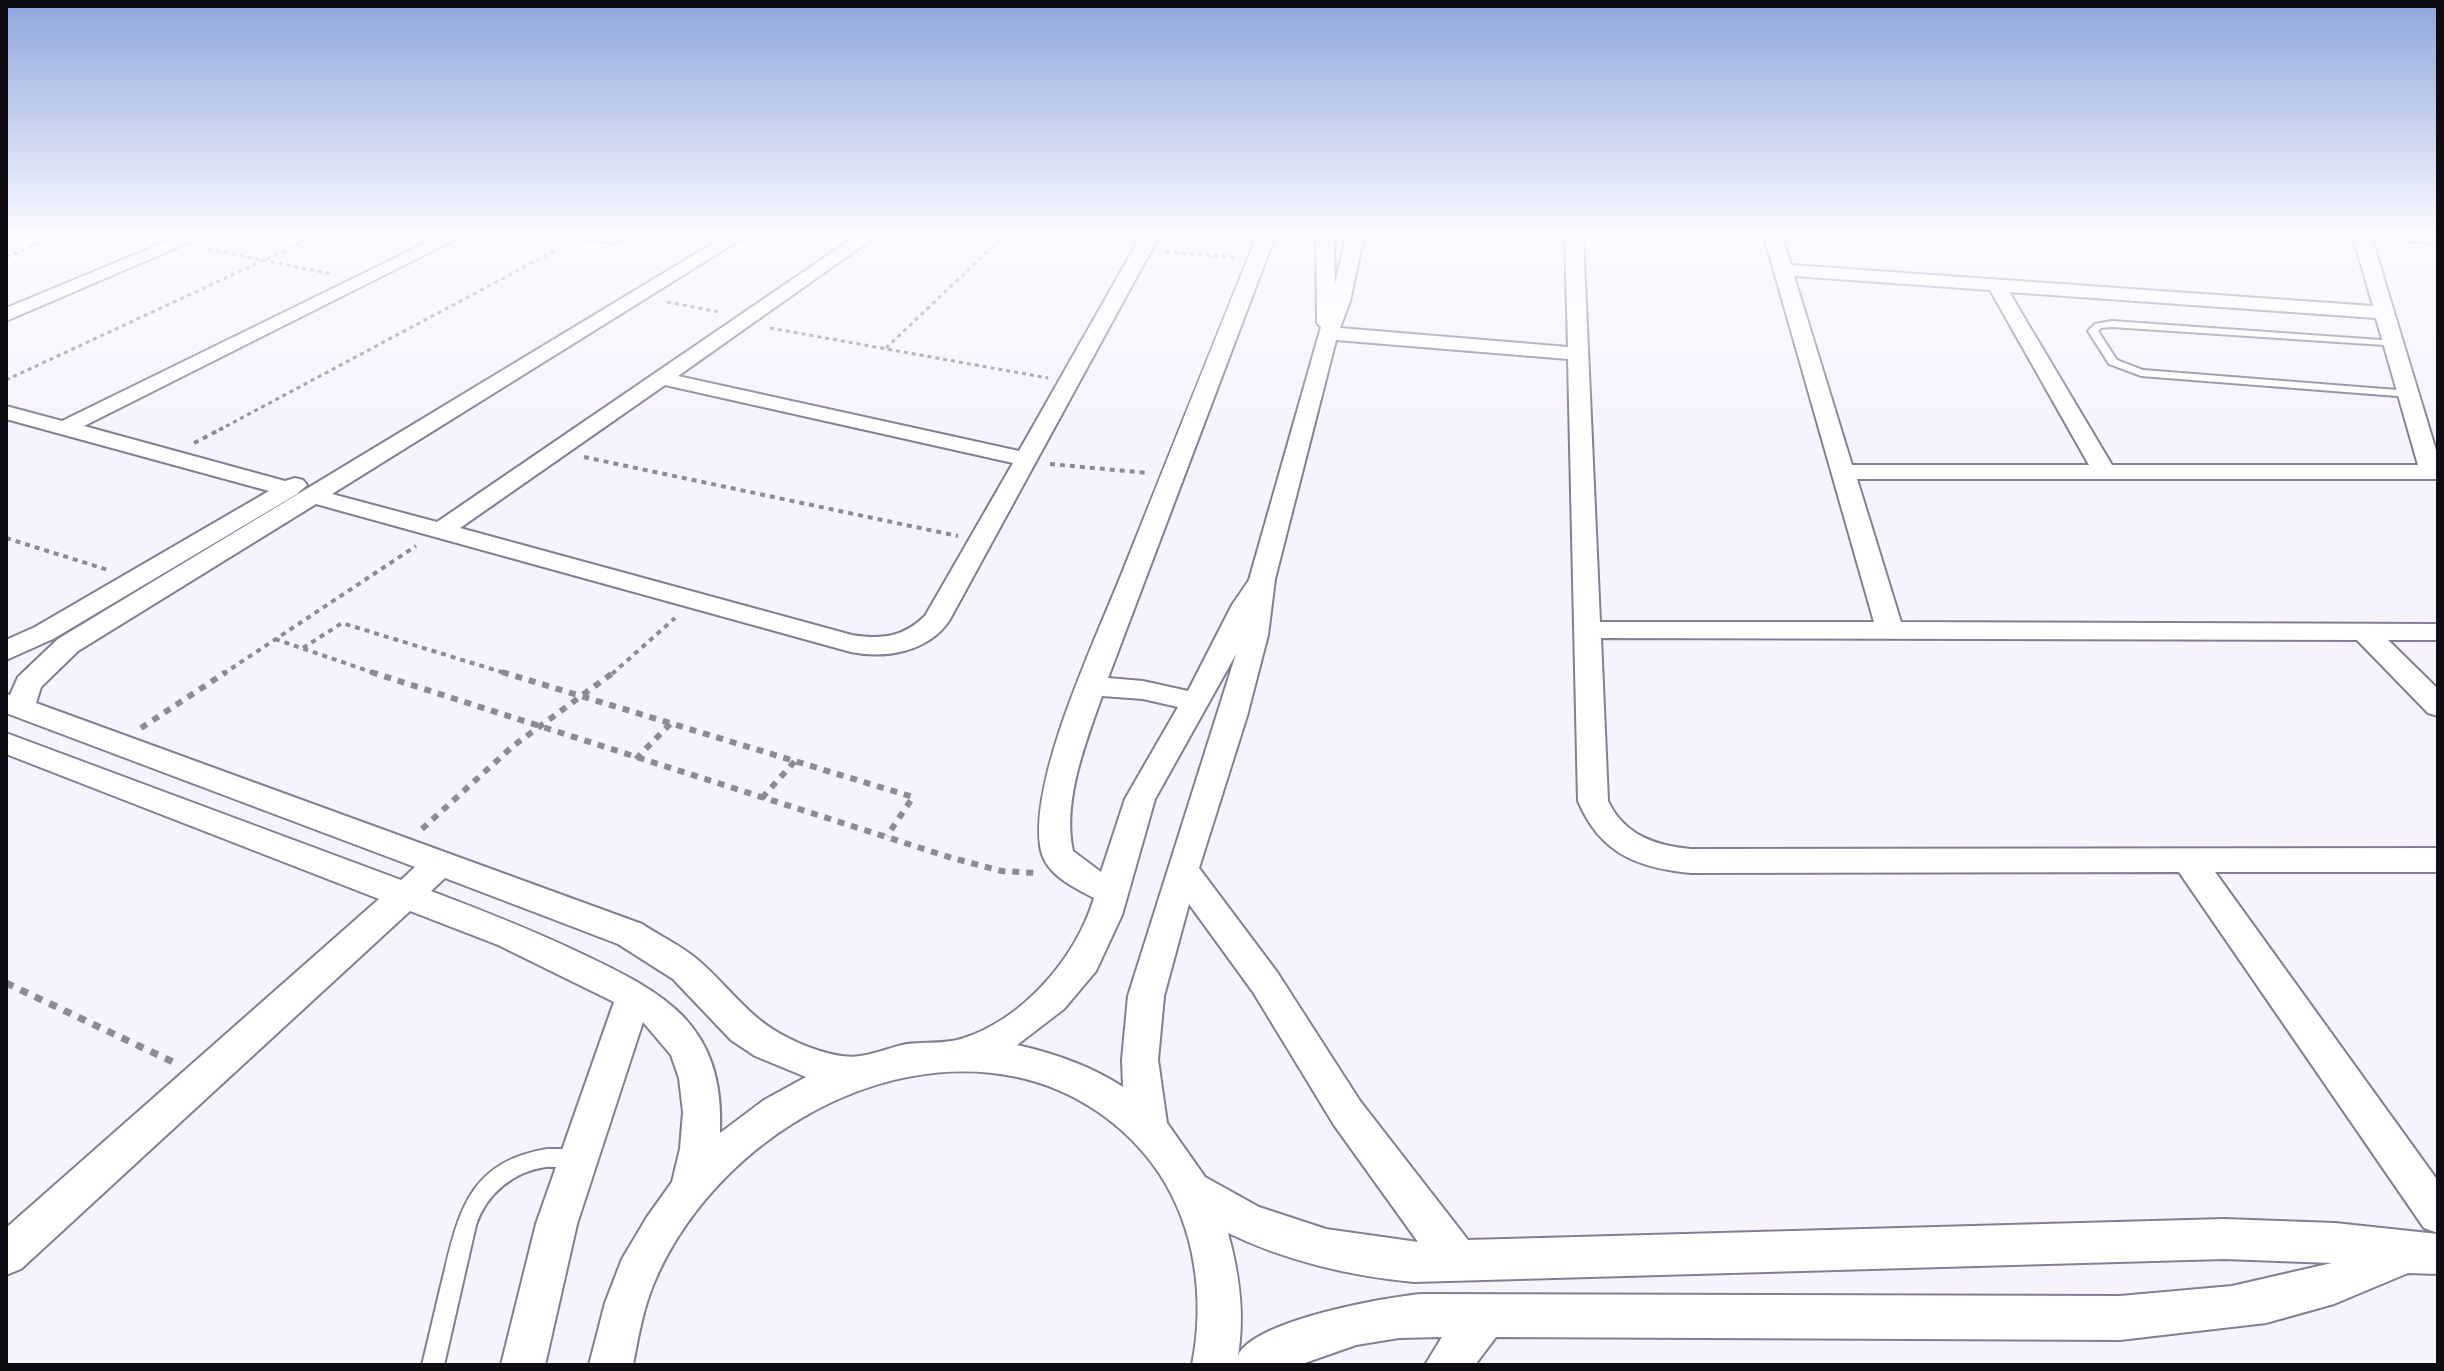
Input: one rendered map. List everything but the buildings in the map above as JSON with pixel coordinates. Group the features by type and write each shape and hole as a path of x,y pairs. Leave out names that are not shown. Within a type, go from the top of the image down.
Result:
{"street":[{"path":"6,315 42,300"},
{"path":"64,428 324,300"},
{"path":"604,300 137,579 75,628 38,670 13,705 630,934 685,969 744,1029 768,1045 825,1068 857,1073"},
{"path":"6,651 75,628 314,496 632,300"},
{"path":"441,530 774,300"},
{"path":"314,496 862,646 887,646 911,640 936,621 1113,300"},
{"path":"1111,892 1065,863 1055,845 1058,803 1072,743 1092,686 1241,300"},
{"path":"1327,300 1328,333"},
{"path":"1149,1129 1142,1095 1141,1027 1146,996 1182,870 1233,716 1255,635 1262,579 1328,333 1341,300"},
{"path":"1576,300 1593,801 1597,813 1614,834 1657,857 1691,861 2438,860"},
{"path":"1792,300 1890,630"},
{"path":"2005,300 2105,473"},
{"path":"2204,300 2385,313"},
{"path":"1843,472 2435,472 2381,300"},
{"path":"1328,333 1577,354"},
{"path":"661,378 1025,460"},
{"path":"6,412 289,489"},
{"path":"964,1054 1000,1038 1032,1017 1059,993 1080,967 1095,940 1144,791 1218,664 1243,608 1262,579"},
{"path":"1586,630 2438,632"},
{"path":"2364,632 2438,706"},
{"path":"1092,686 1143,690 1196,702"},
{"path":"6,743 510,935 634,996 670,1025 687,1048 698,1078 702,1112 700,1149 691,1188"},
{"path":"2188,860 2438,1214"},
{"path":"6,1255 440,864"},
{"path":"1182,870 1265,982 1347,1113 1457,1260"},
{"path":"523,1365 548,1251 634,996"},
{"path":"611,1365 620,1315 650,1248 691,1188 741,1139 797,1100 857,1073 929,1056 964,1054 1016,1059 1065,1073 1110,1096 1149,1129 1173,1157 1193,1191 1211,1239 1219,1293 1214,1365"},
{"path":"1193,1191 1223,1211 1258,1228 1334,1252 1414,1262 2193,1239 2323,1242 2422,1254"},
{"path":"1256,1365 1282,1348 1327,1330 1374,1318 1486,1315 2120,1318 2251,1307 2308,1294 2422,1254"},
{"path":"1447,1365 1486,1315"}],"lane":[{"path":"2395,344 2112,324 2098,326 2093,331 2113,362 2141,373 2410,394"},
{"path":"433,1365 464,1232 475,1203 486,1188 513,1167 547,1157 577,1160"}],"path":[{"path":"6,380 177,300"},
{"path":"169,456 462,300"},
{"path":"656,300 886,349 1068,381"},
{"path":"886,349 937,300"},
{"path":"556,451 980,541"},
{"path":"1025,460 1172,475"},
{"path":"92,735 112,721 136,731 441,530"},
{"path":"6,538 137,579"},
{"path":"400,849 513,746 584,697 679,615 646,605 662,592"},
{"path":"302,649 342,623 913,797 887,836"},
{"path":"275,639 636,759 1014,875 1032,874 1065,863"},
{"path":"636,759 671,723"},
{"path":"762,798 795,761"},
{"path":"6,983 203,1077"}]}
